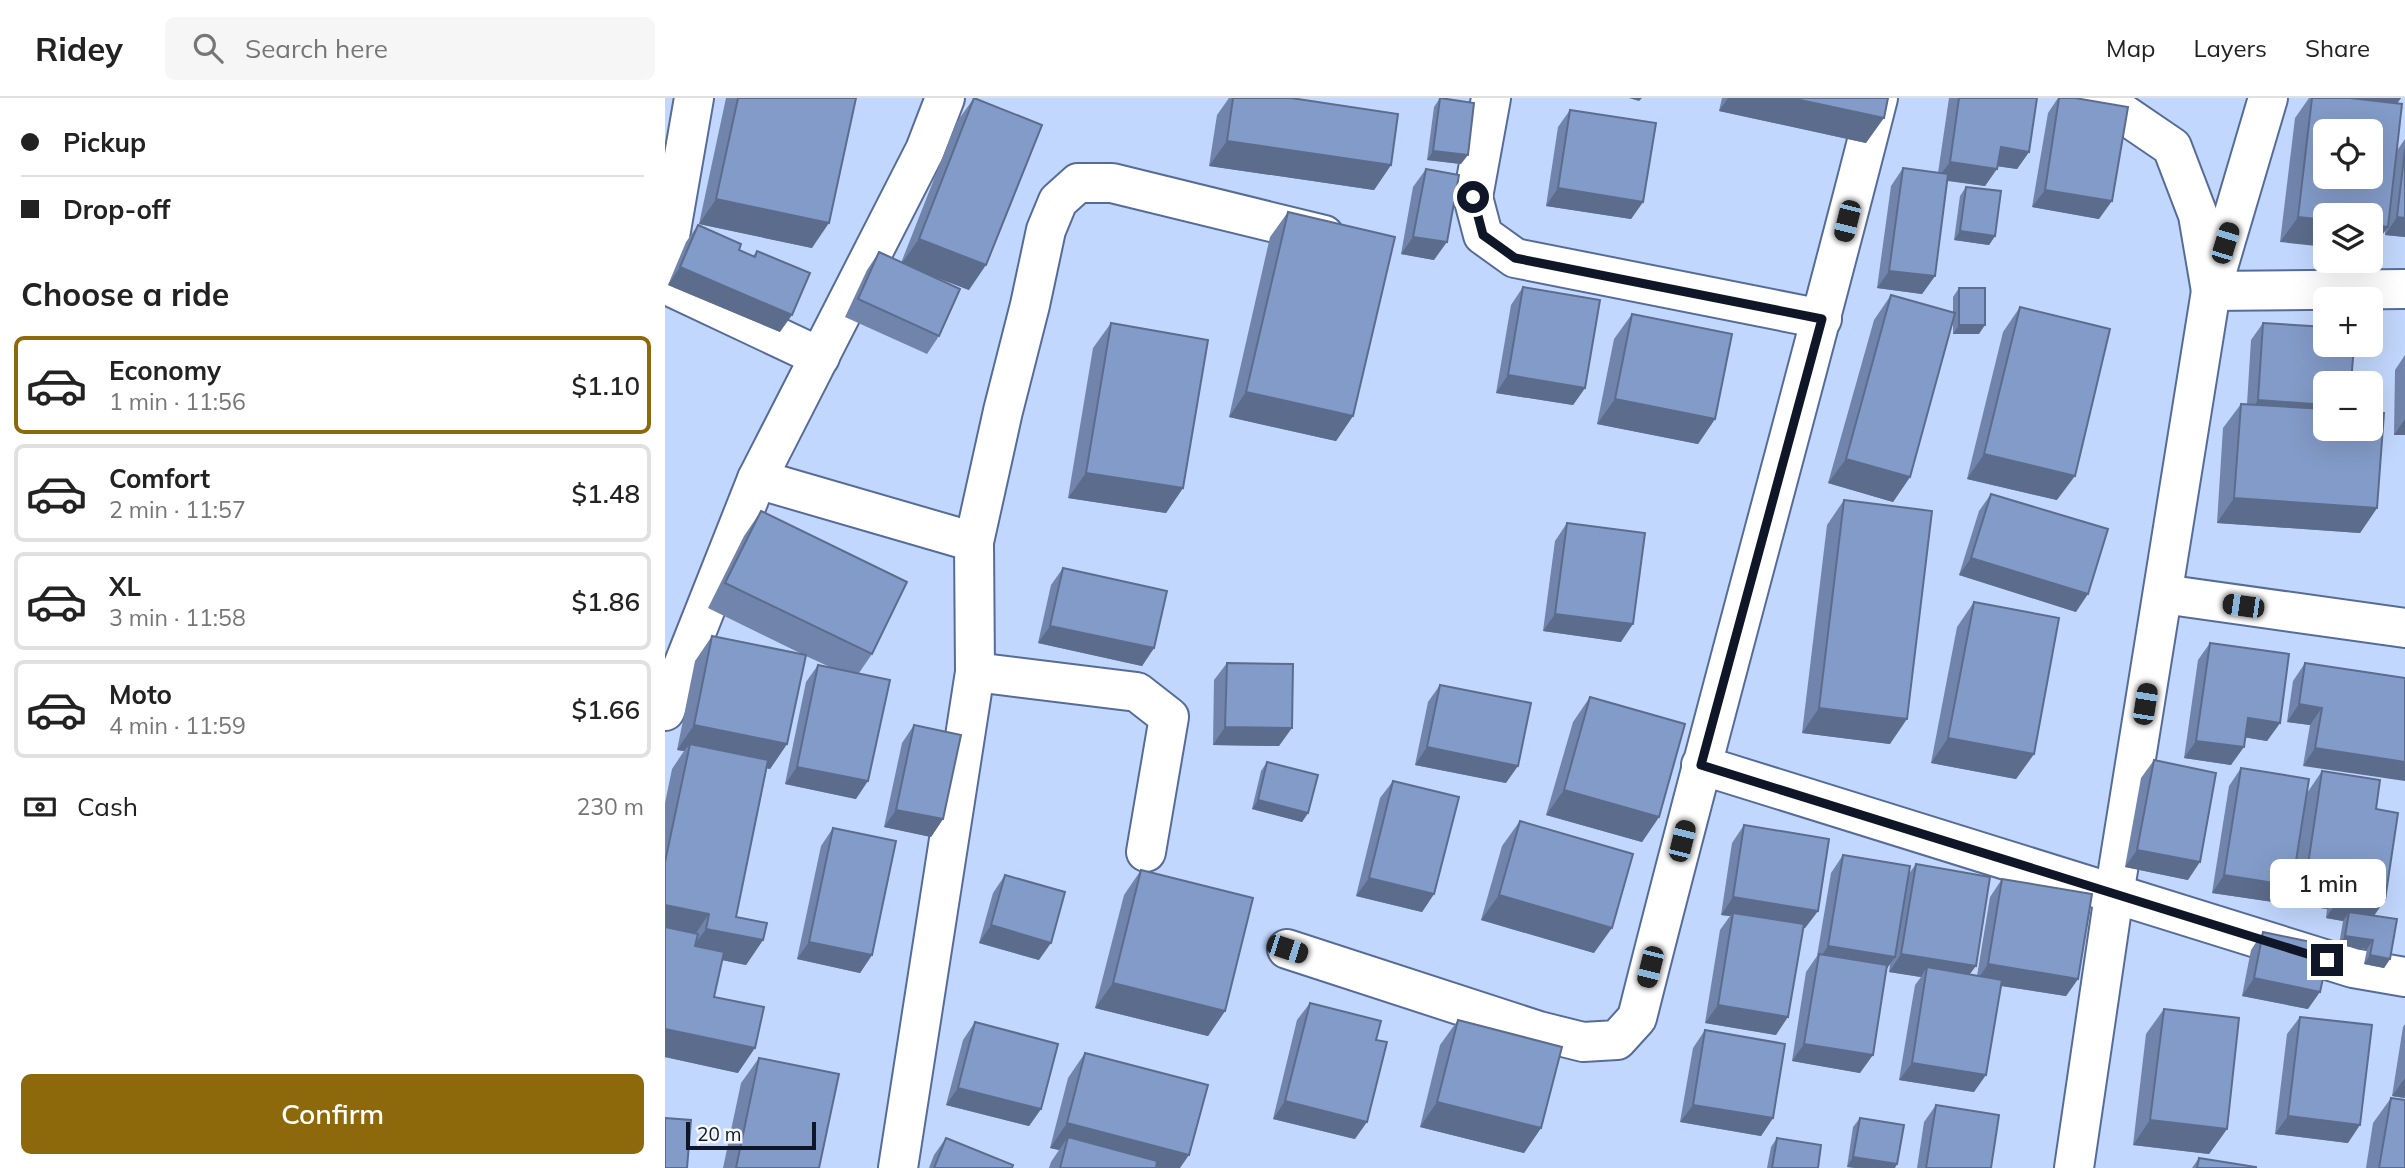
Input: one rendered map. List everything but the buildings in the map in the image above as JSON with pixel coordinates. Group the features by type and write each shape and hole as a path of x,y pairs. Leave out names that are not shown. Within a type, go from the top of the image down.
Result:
{"street":[{"path":"665,265 694,98"},
{"path":"665,711 757,480 925,150 945,98"},
{"path":"1491,98 1473,197 1483,235 1515,258 1822,319"},
{"path":"1287,949 1539,1031 1583,1042 1617,1040 1637,1018 1701,765 1822,319 1878,98"},
{"path":"2100,98 2172,147 2199,215 2211,291"},
{"path":"2074,1168 2114,895 2211,291 2268,98"},
{"path":"898,1168 975,672 974,542 1046,230 1058,201 1078,183 1111,183 1324,235"},
{"path":"665,284 820,357"},
{"path":"2211,291 2405,289"},
{"path":"757,480 974,542"},
{"path":"2162,594 2405,628"},
{"path":"975,672 1137,692 1170,717 1146,852"},
{"path":"1701,765 2353,968 2405,977"}],"route":[{"path":"1473,197 1483,235 1515,258 1822,319 1701,765 2327,960"}]}
